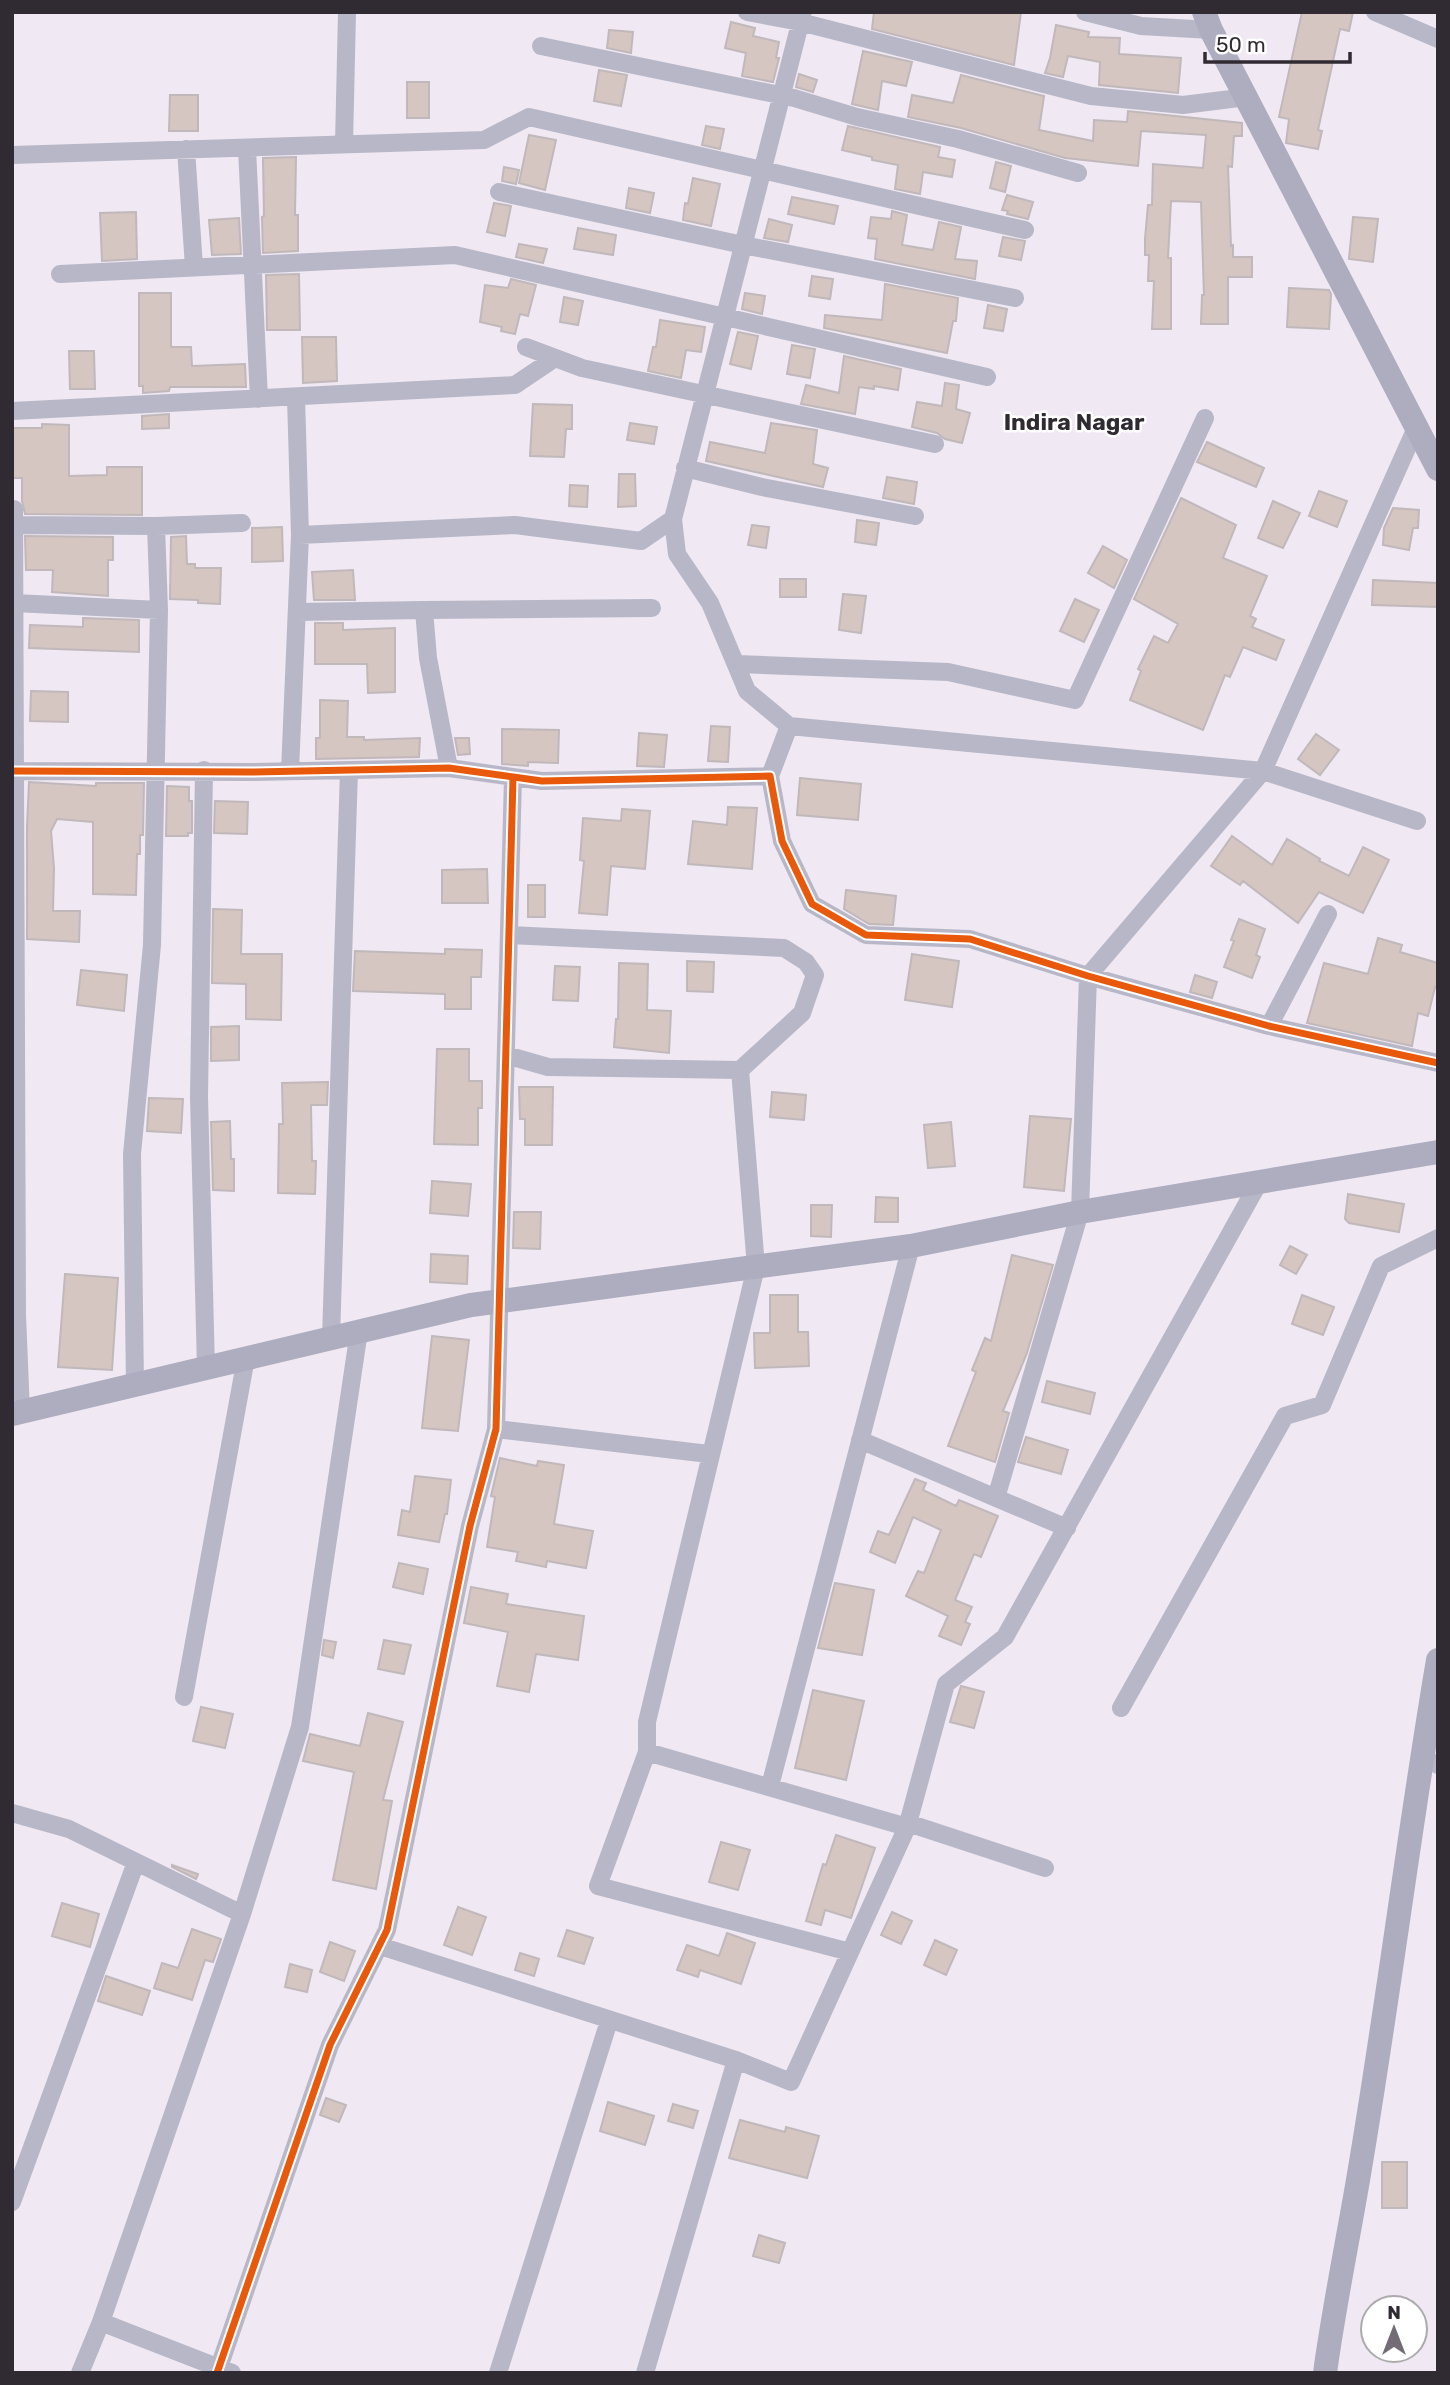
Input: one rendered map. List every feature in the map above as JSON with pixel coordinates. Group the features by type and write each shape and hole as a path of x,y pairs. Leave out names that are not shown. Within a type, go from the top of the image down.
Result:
{"street":[{"path":"344,144 347,12"},
{"path":"747,12 802,17 1091,96 1183,105 1247,97"},
{"path":"1085,12 1141,26 1208,21 1438,469"},
{"path":"1376,12 1438,39"},
{"path":"802,17 673,519 677,554 710,603 747,691 789,726 1263,771 1417,821"},
{"path":"541,46 781,96 857,117 958,139 1078,173"},
{"path":"12,155 484,140 529,117 1025,230"},
{"path":"247,148 259,398"},
{"path":"187,149 194,267"},
{"path":"499,192 743,245 1015,298"},
{"path":"60,274 455,255 987,377"},
{"path":"526,347 582,368 935,444"},
{"path":"12,411 515,385 555,358"},
{"path":"290,771 300,535 296,397"},
{"path":"737,664 948,671 1075,699 1205,418"},
{"path":"996,1498 1080,1212 1088,976 1263,771 1416,428"},
{"path":"685,468 762,487 915,516"},
{"path":"242,523 156,526 14,517 17,1413 471,1305 911,1246 1080,1212 1438,1152"},
{"path":"300,535 515,525 641,541 673,519"},
{"path":"135,1385 132,1154 152,945 159,610 156,526"},
{"path":"14,603 159,610"},
{"path":"297,612 652,608"},
{"path":"424,610 428,658 449,768"},
{"path":"789,726 770,776 782,841 813,904 866,935 970,939 1088,976 1269,1026 1438,1063"},
{"path":"13,771 449,768 542,781 770,776"},
{"path":"204,770 199,1097 206,1368"},
{"path":"331,1338 349,770"},
{"path":"101,2322 222,2371 330,2045 387,1930 470,1526 496,1429 513,776"},
{"path":"1269,1026 1328,914"},
{"path":"506,1055 548,1067 740,1070 802,1013 815,975 806,962 784,948 509,935"},
{"path":"740,1070 756,1267 709,1454 647,1722 647,1752 598,1886 850,1952"},
{"path":"380,1946 736,2060 791,2082 907,1825 946,1684 1005,1637 1258,1184"},
{"path":"1121,1708 1285,1416 1322,1405 1381,1266 1438,1238"},
{"path":"770,1786 911,1246"},
{"path":"80,2373 101,2322 242,1914 300,1727 359,1332"},
{"path":"184,1697 246,1358"},
{"path":"496,1429 709,1454"},
{"path":"860,1440 1067,1528"},
{"path":"1325,2373 1335,2301 1429,1762 1438,1660"},
{"path":"647,1752 907,1825 1045,1868"},
{"path":"12,1813 69,1829 242,1914"},
{"path":"12,2202 136,1862"},
{"path":"498,2373 609,2021"},
{"path":"645,2373 736,2060"}],"building":[{"path":"874,12 1021,12 1014,65 872,29"},
{"path":"1302,12 1353,12 1349,31 1340,29 1318,130 1322,131 1318,149 1286,143 1289,119 1279,117"},
{"path":"731,22 755,28 753,36 779,42 776,58 779,58 773,82 742,76 746,53 725,48"},
{"path":"1056,25 1089,32 1088,37 1120,38 1119,54 1181,58 1178,93 1099,85 1100,62 1068,56 1063,77 1045,73"},
{"path":"609,30 633,32 631,53 607,48"},
{"path":"863,51 912,62 906,86 882,81 878,110 852,104"},
{"path":"599,70 627,75 621,106 594,101"},
{"path":"799,74 817,80 813,92 796,87"},
{"path":"961,75 1044,96 1039,130 1093,141 1094,120 1127,122 1128,111 1242,123 1242,136 1234,136 1232,167 1228,166 1231,246 1233,245 1233,257 1252,257 1252,277 1228,277 1228,324 1201,324 1204,295 1201,202 1171,201 1168,258 1171,258 1171,329 1152,329 1154,281 1148,281 1149,255 1145,255 1145,239 1148,205 1152,205 1153,164 1203,168 1206,135 1141,131 1138,166 1065,158 961,128 908,117 912,95 953,103"},
{"path":"407,82 429,82 429,118 407,118"},
{"path":"170,95 198,95 198,131 169,131"},
{"path":"706,126 724,129 720,149 702,145"},
{"path":"848,126 940,147 938,157 955,160 952,177 923,172 920,194 895,189 898,165 842,150"},
{"path":"529,135 556,140 545,190 519,183"},
{"path":"296,157 295,215 298,215 298,251 263,253 263,158"},
{"path":"996,162 1011,166 1005,192 990,188"},
{"path":"504,167 519,170 516,184 502,181"},
{"path":"693,178 720,184 711,226 683,220"},
{"path":"629,188 654,193 650,213 626,208"},
{"path":"1007,195 1033,202 1028,219 1007,214 1008,211 1002,210"},
{"path":"792,197 838,206 834,224 788,214"},
{"path":"494,203 511,206 505,236 487,232"},
{"path":"892,211 907,215 902,245 933,250 939,222 961,227 955,259 977,261 975,279 875,259 877,239 868,238 871,217 891,219"},
{"path":"136,212 137,259 102,261 100,213"},
{"path":"1353,217 1378,219 1373,262 1349,259"},
{"path":"239,218 241,254 212,255 209,220"},
{"path":"769,219 792,225 788,242 764,238"},
{"path":"578,228 616,235 613,255 574,249"},
{"path":"1003,237 1025,241 1021,260 999,256"},
{"path":"519,244 547,249 543,263 516,257"},
{"path":"299,274 300,330 267,330 266,275"},
{"path":"812,276 833,279 830,299 809,296"},
{"path":"511,279 536,285 528,316 520,314 515,334 501,331 502,327 480,322 485,285 508,288"},
{"path":"885,284 958,298 956,321 953,321 947,353 824,328 825,315 882,320"},
{"path":"1289,288 1329,290 1329,329 1287,327"},
{"path":"139,293 171,293 171,347 191,347 192,366 245,364 246,387 170,387 169,391 143,393 143,386 139,386"},
{"path":"745,293 765,296 762,314 742,309"},
{"path":"564,297 583,301 578,325 560,322"},
{"path":"988,305 1007,309 1003,331 984,328"},
{"path":"660,320 705,327 701,352 686,350 681,378 648,371 653,347 656,347"},
{"path":"738,332 758,336 751,369 730,364"},
{"path":"302,337 336,337 337,381 303,383"},
{"path":"792,345 815,349 810,378 787,374"},
{"path":"69,351 94,351 95,389 70,389"},
{"path":"844,356 901,369 898,390 874,386 874,389 859,387 855,414 801,404 806,385 839,393"},
{"path":"945,383 959,385 956,409 970,413 962,443 912,427 917,402 942,406"},
{"path":"533,404 572,405 572,429 566,429 564,457 530,456"},
{"path":"169,414 169,428 142,429 142,416"},
{"path":"630,423 657,427 654,444 627,440"},
{"path":"771,423 817,430 813,464 828,468 823,487 706,461 710,442 765,453"},
{"path":"42,424 69,425 69,476 107,475 107,467 142,467 142,515 25,514 22,478 12,478 12,428 42,428"},
{"path":"1207,442 1264,468 1256,487 1197,462"},
{"path":"619,474 635,474 636,506 618,507"},
{"path":"887,477 917,482 914,504 883,498"},
{"path":"570,485 588,486 587,507 569,506"},
{"path":"1319,491 1347,501 1337,527 1309,516"},
{"path":"1181,498 1236,525 1223,558 1267,576 1250,616 1256,619 1252,627 1284,640 1276,660 1243,647 1230,677 1225,675 1203,730 1130,700 1141,671 1138,669 1154,636 1168,643 1178,624 1134,599"},
{"path":"1273,501 1300,513 1283,548 1258,538"},
{"path":"1393,508 1419,510 1418,528 1413,528 1409,550 1383,545 1384,528"},
{"path":"857,520 879,523 876,545 855,542"},
{"path":"752,525 769,527 766,548 748,545"},
{"path":"282,527 283,561 252,562 252,528"},
{"path":"25,536 113,537 113,560 108,560 108,596 52,592 53,570 26,570"},
{"path":"186,536 187,564 195,564 195,568 221,568 220,604 170,599 171,537"},
{"path":"1103,546 1127,560 1114,588 1088,573"},
{"path":"353,570 355,600 314,600 312,572"},
{"path":"780,579 806,579 806,597 780,597"},
{"path":"1373,580 1438,583 1438,607 1372,605"},
{"path":"843,594 866,596 861,633 839,630"},
{"path":"1075,599 1099,610 1084,642 1060,631"},
{"path":"83,618 139,620 139,652 29,648 30,625 83,627"},
{"path":"315,623 343,623 343,630 395,628 395,692 368,693 367,664 315,664"},
{"path":"31,691 68,692 68,722 30,721"},
{"path":"320,700 348,701 347,737 364,737 364,740 420,738 419,757 316,759 316,738 320,738"},
{"path":"711,726 730,727 728,762 708,761"},
{"path":"502,729 559,730 558,763 528,762 528,766 502,764"},
{"path":"639,733 667,735 664,767 637,766"},
{"path":"1316,734 1339,750 1320,775 1298,759"},
{"path":"455,738 469,738 470,754 458,755"},
{"path":"800,778 861,784 858,820 797,815"},
{"path":"29,782 96,786 96,783 144,783 143,835 140,835 140,854 137,854 136,895 93,894 93,822 57,819 51,831 53,911 80,911 79,942 27,939"},
{"path":"167,786 189,787 192,833 188,833 188,836 166,836"},
{"path":"215,801 248,802 247,834 214,833"},
{"path":"728,807 757,808 752,869 688,864 693,821 727,825"},
{"path":"622,809 650,811 645,869 611,866 607,915 579,913 584,861 580,860 583,818 621,821"},
{"path":"1232,836 1272,865 1287,839 1320,859 1319,861 1349,876 1363,847 1389,860 1363,913 1319,892 1298,923 1243,881 1240,885 1211,866"},
{"path":"487,869 488,903 442,903 442,870"},
{"path":"528,885 545,885 545,917 528,917"},
{"path":"846,890 896,896 893,925 869,924 844,909"},
{"path":"213,909 242,910 241,954 282,954 281,1020 246,1019 246,984 212,983"},
{"path":"1239,919 1265,929 1256,955 1260,957 1252,978 1224,967"},
{"path":"1378,938 1402,945 1400,952 1438,963 1438,988 1435,987 1428,1016 1418,1013 1412,1046 1307,1023 1324,963 1368,974"},
{"path":"445,949 482,950 481,977 471,977 471,1009 445,1009 445,994 353,991 355,951 445,954"},
{"path":"912,954 959,961 952,1007 905,1000"},
{"path":"687,961 714,962 713,992 687,991"},
{"path":"619,963 648,964 647,1010 671,1011 669,1053 614,1047 618,1019"},
{"path":"555,966 580,967 578,1001 553,1000"},
{"path":"81,970 127,975 124,1011 77,1005"},
{"path":"1195,975 1217,982 1212,998 1190,992"},
{"path":"239,1026 239,1060 211,1061 211,1027"},
{"path":"437,1049 469,1049 469,1081 482,1081 482,1108 478,1108 478,1145 434,1144"},
{"path":"328,1082 327,1105 311,1105 312,1161 316,1161 315,1194 278,1193 279,1124 283,1124 282,1083"},
{"path":"519,1087 553,1087 552,1145 525,1145 525,1119 520,1119"},
{"path":"772,1092 806,1095 804,1120 770,1117"},
{"path":"149,1098 183,1099 181,1133 147,1131"},
{"path":"1030,1116 1071,1119 1064,1191 1024,1187"},
{"path":"230,1121 234,1191 213,1190 211,1122"},
{"path":"951,1122 955,1166 928,1168 924,1125"},
{"path":"432,1181 471,1184 468,1216 430,1213"},
{"path":"1348,1194 1404,1204 1399,1232 1349,1223 1345,1219"},
{"path":"876,1197 898,1198 898,1222 875,1222"},
{"path":"811,1205 832,1205 831,1237 811,1236"},
{"path":"514,1212 541,1212 540,1249 513,1248"},
{"path":"1290,1246 1307,1255 1296,1274 1280,1265"},
{"path":"431,1254 468,1256 467,1284 430,1282"},
{"path":"1012,1255 1053,1265 1027,1353 1003,1411 1009,1413 995,1462 948,1446 976,1372 972,1370 985,1338 991,1341"},
{"path":"65,1274 118,1278 112,1370 58,1367"},
{"path":"770,1295 798,1295 798,1332 808,1332 809,1366 755,1368 754,1333 770,1333"},
{"path":"1302,1295 1334,1307 1323,1335 1292,1324"},
{"path":"432,1336 469,1340 458,1431 422,1428"},
{"path":"1047,1381 1095,1393 1090,1414 1042,1402"},
{"path":"1026,1437 1068,1450 1061,1474 1018,1462"},
{"path":"500,1458 537,1466 538,1461 564,1465 554,1524 593,1531 586,1568 547,1561 546,1567 516,1561 518,1552 487,1547 495,1497 491,1496"},
{"path":"415,1476 451,1480 447,1514 439,1542 398,1535 402,1510 410,1512"},
{"path":"915,1479 926,1483 923,1490 956,1506 959,1500 998,1516 981,1557 974,1554 955,1600 972,1607 965,1622 970,1624 961,1645 939,1636 948,1616 906,1596 918,1571 924,1573 941,1530 913,1517 895,1563 870,1552 878,1531 889,1535"},
{"path":"399,1563 428,1569 423,1594 393,1587"},
{"path":"835,1583 874,1590 862,1655 818,1648"},
{"path":"471,1587 508,1594 506,1604 584,1616 578,1660 536,1654 529,1692 497,1686 508,1632 464,1623"},
{"path":"324,1640 336,1642 333,1658 322,1655"},
{"path":"384,1640 411,1645 404,1674 378,1669"},
{"path":"961,1686 984,1692 974,1728 950,1722"},
{"path":"813,1690 864,1701 846,1780 795,1768"},
{"path":"201,1707 233,1714 225,1748 193,1741"},
{"path":"368,1713 403,1722 383,1800 392,1801 376,1889 333,1880 354,1772 303,1761 310,1734 360,1746"},
{"path":"836,1835 875,1848 851,1918 825,1910 821,1925 806,1921 823,1864 826,1865"},
{"path":"721,1842 750,1850 738,1890 709,1882"},
{"path":"172,1867 198,1874 196,1879"},
{"path":"62,1903 99,1914 90,1947 52,1936"},
{"path":"458,1907 486,1917 472,1955 444,1945"},
{"path":"892,1912 912,1921 901,1944 881,1935"},
{"path":"192,1929 221,1939 213,1962 205,1960 192,2000 154,1988 162,1963 178,1968"},
{"path":"567,1930 593,1938 584,1964 558,1956"},
{"path":"727,1933 755,1943 741,1984 700,1970 698,1977 677,1970 687,1945 719,1956"},
{"path":"935,1940 957,1950 946,1975 924,1965"},
{"path":"330,1942 355,1951 344,1981 320,1972"},
{"path":"520,1953 539,1959 534,1976 515,1970"},
{"path":"290,1964 312,1970 307,1992 285,1987"},
{"path":"106,1976 150,1991 142,2015 98,2001"},
{"path":"326,2098 346,2105 339,2122 320,2115"},
{"path":"608,2102 654,2116 645,2145 600,2131"},
{"path":"673,2104 698,2111 693,2128 668,2121"},
{"path":"740,2120 785,2132 786,2127 819,2136 807,2178 729,2158"},
{"path":"1382,2162 1407,2162 1407,2208 1382,2208"},
{"path":"759,2235 785,2243 779,2263 753,2256"}],"cycle path":[{"path":"12,771 252,772 449,768 542,781 770,776 782,841 812,904 866,935 970,939 1088,976 1269,1026 1438,1063"},
{"path":"217,2373 330,2045 387,1930 470,1526 496,1429 513,777"}],"district":[{"name":"Indira Nagar","path":"1074,422"}]}
